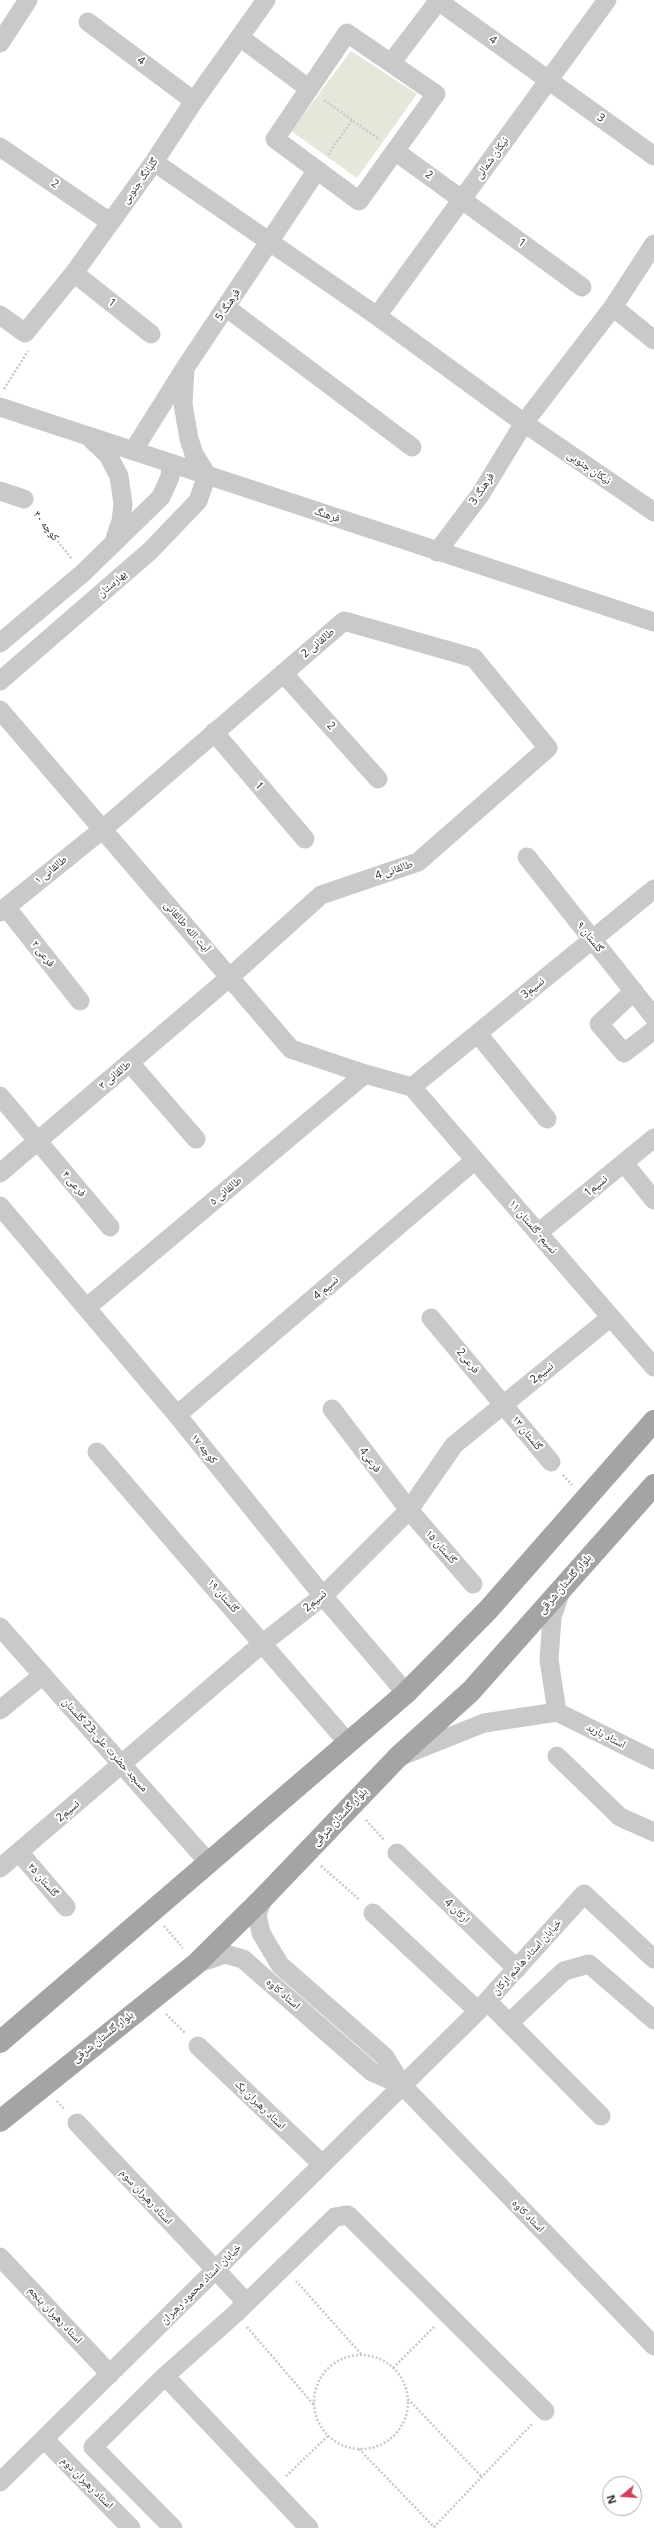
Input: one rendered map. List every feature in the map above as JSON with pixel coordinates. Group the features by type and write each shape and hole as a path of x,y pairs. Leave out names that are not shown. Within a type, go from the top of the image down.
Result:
{"main road":[{"path":"0,2042 406,1693 488,1610 654,1421"},
{"name":"بلوار گلستان شرقی","path":"0,2121 196,1964 263,1898 398,1757 471,1691 654,1485"}],"street":[{"path":"0,43 28,0"},
{"name":"گلبانگ جنوبی","path":"25,333 74,272 154,162 194,100 241,38 266,0"},
{"path":"391,63 439,0"},
{"name":"4","path":"439,0 549,80"},
{"name":"نیکان شمالی","path":"377,316 607,0"},
{"name":"4","path":"88,22 194,100"},
{"path":"347,33 436,94 359,201 274,138 308,88 347,33"},
{"path":"241,38 308,88"},
{"name":"3","path":"549,80 654,156"},
{"name":"2","path":"0,147 110,222"},
{"name":"2","path":"395,151 462,199"},
{"path":"154,162 377,316 524,423"},
{"name":"فرهنگ 5","path":"133,451 185,368 227,308 317,170"},
{"name":"1","path":"462,199 582,287"},
{"name":"فرهنگ 3","path":"437,552 480,494 524,423 613,307 654,244"},
{"name":"1","path":"74,272 151,334"},
{"path":"613,307 654,340"},
{"path":"227,308 412,447"},
{"path":"0,315 25,333"},
{"path":"185,368 183,404 189,439 194,454 207,475"},
{"name":"فرهنگ","path":"0,407 437,552 654,622"},
{"name":"نیکان جنوبی","path":"524,423 654,512"},
{"path":"88,437 108,455 119,476 123,504 121,521 114,542"},
{"path":"0,643 83,572 161,497 170,477 172,464"},
{"name":"بهارستان","path":"0,681 150,551 198,501 207,475"},
{"path":"0,491 24,498"},
{"name":"طالقانی 2","path":"103,829 344,621 474,658 548,748"},
{"name":"2","path":"283,673 378,778"},
{"name":"آیت الله طالقانی","path":"0,710 291,1049 365,1074 412,1087"},
{"name":"1","path":"214,732 305,839"},
{"name":"طالقانی 4","path":"230,977 321,895 418,862 548,748"},
{"name":"طالقانی ۱","path":"3,909 103,829"},
{"name":"گلستان ۹","path":"526,857 654,1016"},
{"name":"نسیم3","path":"412,1087 654,890"},
{"name":"فرعی ۲","path":"3,909 80,1001"},
{"name":"طالقانی ۳","path":"0,1173 230,977"},
{"path":"634,992 599,1024 624,1053 654,1030"},
{"path":"478,1034 547,1119"},
{"path":"130,1063 196,1140"},
{"name":"طالقانی ۵","path":"86,1308 365,1074"},
{"name":"نسیم- گلستان ۱۱","path":"412,1087 654,1367"},
{"name":"فرعی ۴","path":"0,1096 110,1227"},
{"name":"نسیم1","path":"538,1233 654,1138"},
{"name":"نسیم 4","path":"177,1415 475,1160"},
{"path":"624,1163 654,1200"},
{"name":"کوچه ۱۷","path":"0,1206 177,1415 323,1596 406,1693"},
{"name":"نسیم2","path":"0,1868 123,1765 263,1643 323,1596 409,1510 454,1445 611,1317"},
{"name":"فرعی2","path":"431,1318 504,1405"},
{"name":"گلستان ۱۳","path":"504,1405 551,1462"},
{"name":"فرعی4","path":"332,1409 409,1510"},
{"name":"گلستان ۱۹","path":"96,1452 263,1643 348,1743"},
{"name":"گلستان ۱۵","path":"409,1510 474,1584"},
{"path":"398,1757 484,1723 557,1712 549,1660 552,1617 562,1587"},
{"name":"مسجد حضرت علی-23 گلستان","path":"0,1627 209,1863"},
{"path":"0,1710 43,1675"},
{"name":"استاد باربد","path":"557,1712 654,1760"},
{"path":"557,1756 620,1817 654,1832"},
{"name":"گلستان ۲۵","path":"19,1852 66,1908"},
{"name":"ارکان 4","path":"397,1854 517,1969"},
{"name":"خیابان استاد هاشم ارکان","path":"402,2085 482,2006 584,1894 654,1959"},
{"name":"استاد کاوه","path":"263,1898 257,1915 261,1933 280,1965 385,2057 402,2085 654,2346"},
{"path":"374,1913 482,2006 509,2023 601,2116"},
{"name":"استاد کاوه","path":"196,1964 225,1954 243,1959 372,2072 402,2085"},
{"path":"509,2023 564,1971 589,1964 654,2020"},
{"name":"استاد رهبران یک","path":"198,2046 322,2164"},
{"name":"خیابان استاد محمود رهبران","path":"1,2478 44,2439 402,2085"},
{"name":"استاد رهبران سوم","path":"76,2123 215,2271 240,2308"},
{"path":"173,2528 93,2447 165,2376 240,2308 335,2217 348,2216 544,2411"},
{"name":"استاد رهبران پنجم","path":"0,2258 110,2374"},
{"path":"165,2376 309,2528"},
{"name":"استاد رهبران دوم","path":"44,2439 131,2528"}],"path":[{"path":"308,88 395,151"},
{"path":"317,170 352,120"},
{"path":"0,395 31,347 25,333"},
{"name":"کوچه ۴۰","path":"24,498 83,572"},
{"path":"551,1462 586,1498"},
{"path":"352,1804 397,1854"},
{"path":"306,1853 374,1913"},
{"path":"152,1912 196,1964"},
{"path":"151,1999 198,2046"},
{"path":"44,2086 76,2123"},
{"path":"283,2267 363,2355"},
{"path":"240,2308 314,2406 321,2427 337,2442 359,2449 370,2448 390,2438 404,2420 407,2398 405,2387 393,2368 384,2361 363,2355 341,2360 324,2374 318,2384 314,2406"},
{"path":"393,2368 446,2314"},
{"path":"407,2398 481,2476"},
{"path":"359,2449 434,2527 544,2411"},
{"path":"273,2489 329,2436"}],"shaded area":[{"path":"351,51 417,94 357,178 291,131"}]}
